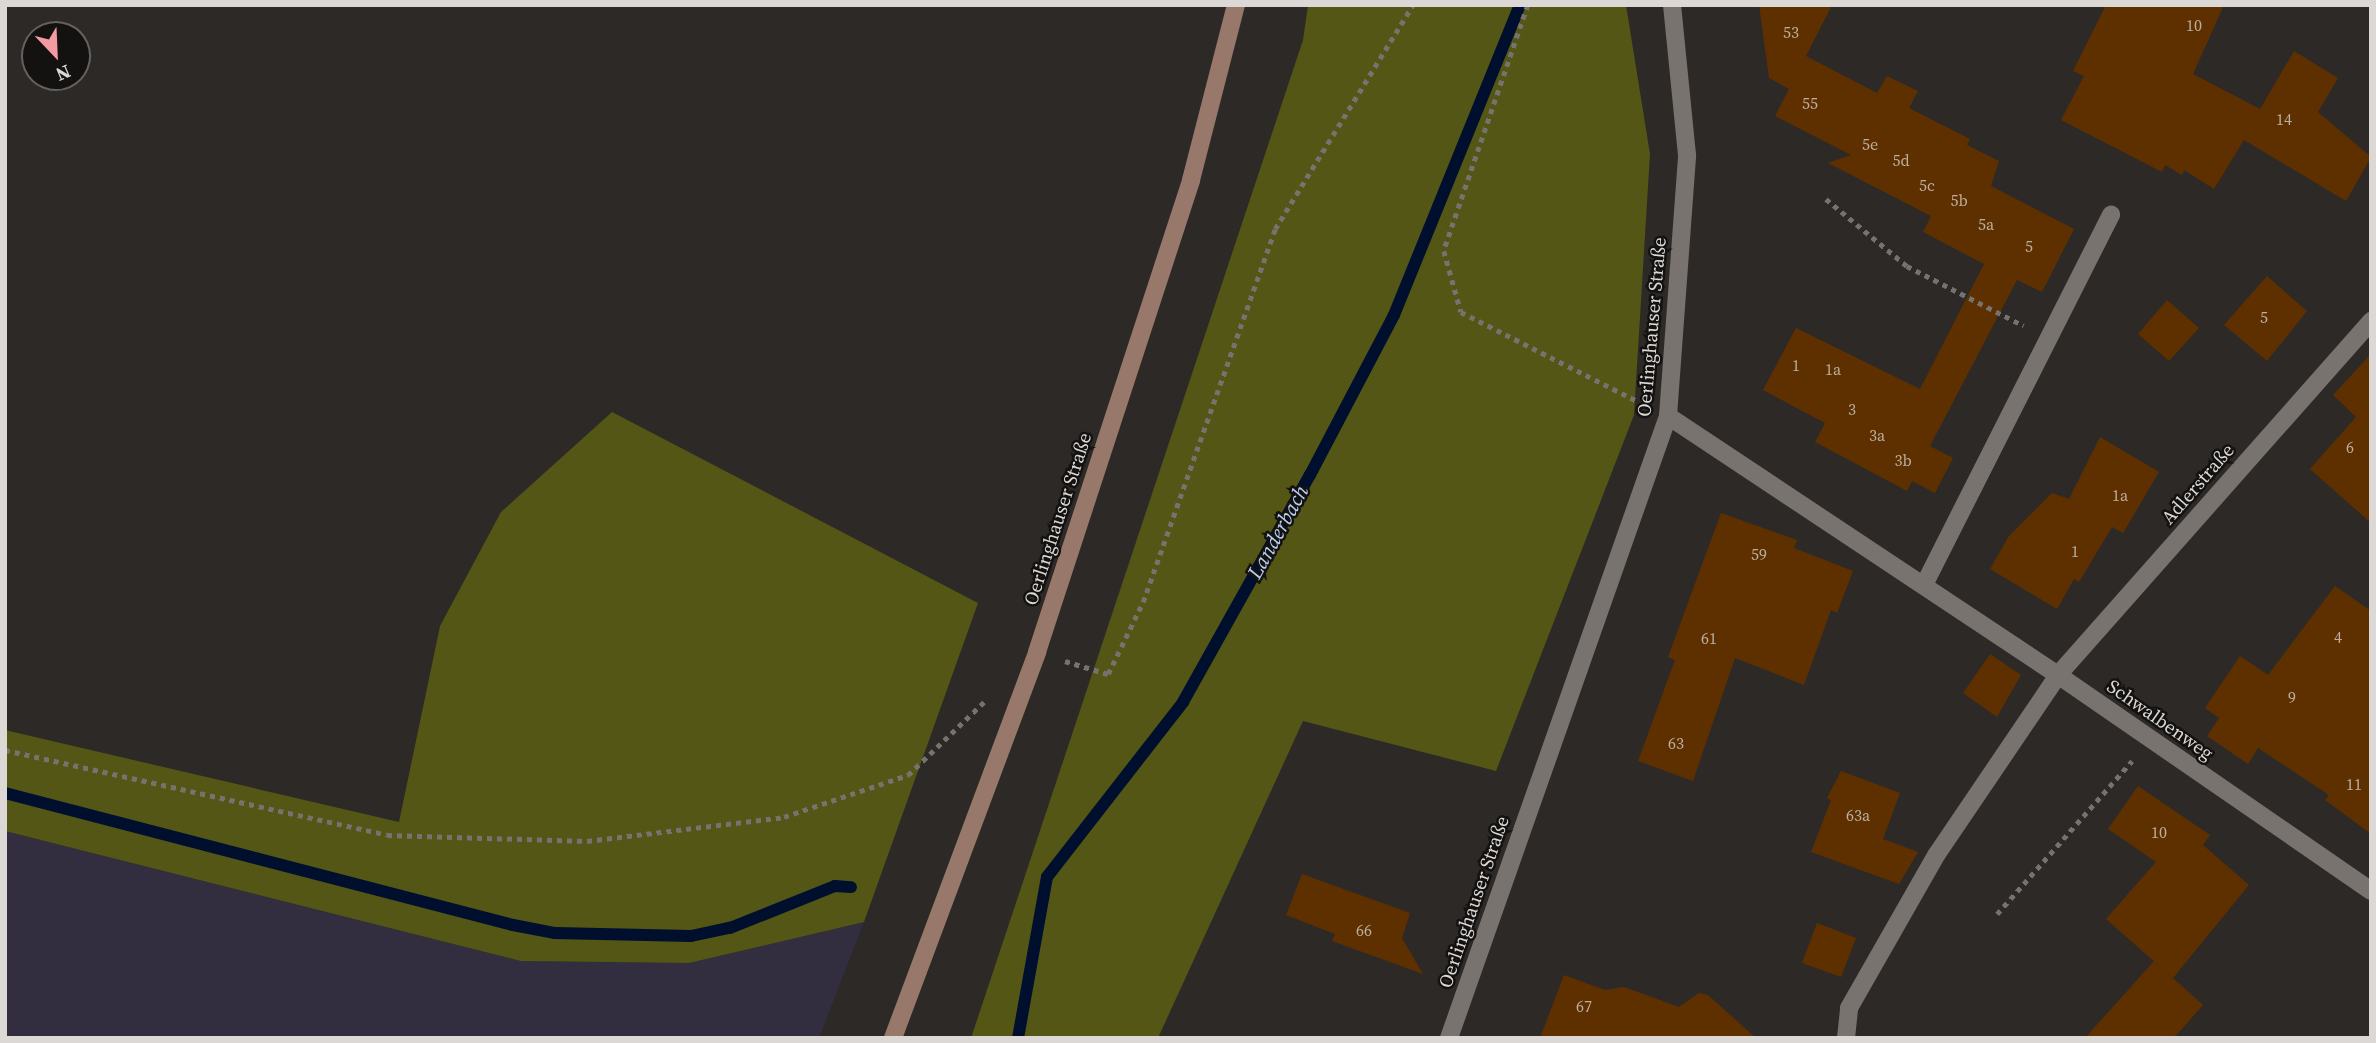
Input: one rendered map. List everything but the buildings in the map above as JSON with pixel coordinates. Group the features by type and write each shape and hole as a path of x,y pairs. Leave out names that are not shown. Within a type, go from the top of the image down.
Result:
{"main road":[{"name":"Oerlinghauser Straße","path":"893,1038 1037,652 1191,180 1236,5"}],"street":[{"name":"Oerlinghauser Straße","path":"1449,1038 1668,416 1687,155 1672,5"},
{"path":"1924,584 2050,339 2110,214"},
{"name":"Adlerstraße","path":"1846,1038 1849,1008 1937,854 2058,675 2371,321"},
{"name":"Schwalbenweg","path":"1668,416 1924,584 2371,891"}],"path":[{"path":"1037,652 1108,674 1143,602 1275,229 1413,5"},
{"path":"1528,5 1444,251 1461,312 1668,416"},
{"path":"1826,199 1907,266 2050,339"},
{"path":"5,750 387,835 587,841 784,817 908,775 1003,683 1024,683"},
{"path":"1997,915 2151,740"}],"shaded area":[{"path":"1308,5 1626,5 1650,154 1634,415 1496,771 1303,721 1158,1038 971,1038 1303,40"},
{"path":"612,412 978,603 864,922 689,963 521,961 5,831 5,730 399,822 440,626 501,512"},
{"path":"5,831 521,961 689,963 864,922 819,1038 5,1038"}],"waterway":[{"name":"Landerbach","path":"1018,1038 1047,877 1183,702 1310,475 1394,315 1520,5"},
{"path":"5,793 513,925 555,933 691,936 730,928 835,886 851,887"}]}
